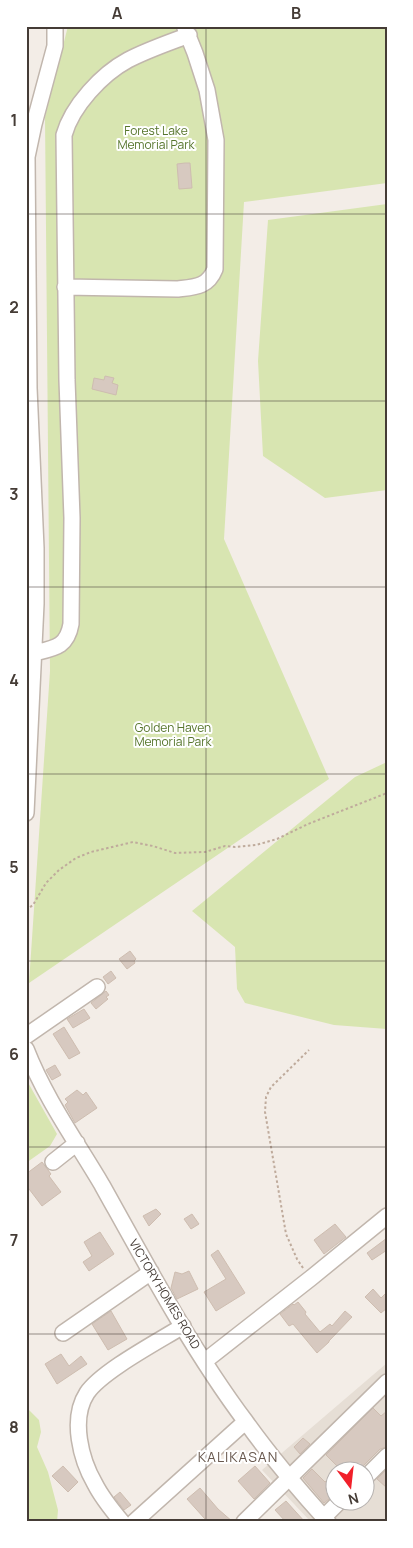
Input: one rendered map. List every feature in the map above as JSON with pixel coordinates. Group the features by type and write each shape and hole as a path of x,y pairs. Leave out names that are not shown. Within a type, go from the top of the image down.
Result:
{"street":[{"path":"26,813 29,705 34,652 36,548 29,388 27,164 29,142 55,46 55,26"},
{"path":"34,652 58,647 70,634 71,624 72,518 65,287 64,135 72,114 98,84 126,61 187,31 207,90 216,140 215,269 212,278 204,284 178,289 65,287"},
{"path":"26,1036 97,987"},
{"name":"VICTORY HOMES ROAD","path":"26,1050 53,1104 205,1361 245,1422 288,1478 326,1519"},
{"path":"53,1162 77,1143"},
{"path":"205,1361 387,1216"},
{"path":"62,1333 151,1272"},
{"path":"122,1522 103,1498 88,1469 79,1433 78,1416 82,1403 87,1392 109,1373 183,1326"},
{"path":"244,1522 387,1382"},
{"path":"134,1522 245,1422"},
{"path":"376,1467 387,1456"}],"path":[{"path":"26,910 33,905 46,884 59,870 76,858 91,852 133,842 174,853 205,852 225,846 256,846 277,839 308,824 387,792"},
{"path":"309,1050 271,1087 266,1097 265,1112 286,1234 297,1259 311,1278"}],"shaded area":[{"path":"387,1363 387,1522 311,1522 262,1470"}],"green space":[{"name":"Forest Lake Memorial Park","path":"68,26 387,26 387,183 244,202 224,539 329,779 29,983 50,671 45,117"},
{"path":"387,204 387,490 325,498 263,456 258,361 268,220"},
{"path":"387,762 387,1029 334,1025 245,1003 237,989 235,947 192,911 355,777"},
{"path":"26,1079 57,1134 50,1146 26,1163"},
{"path":"26,1407 39,1420 41,1432 37,1447 48,1472 58,1510 57,1522 26,1522"}],"building":[{"path":"190,163 192,188 179,189 177,164"},
{"path":"105,376 114,378 112,383 118,385 116,395 92,389 94,378 104,380"},
{"path":"130,951 136,959 135,963 127,969 119,959"},
{"path":"111,971 116,978 108,984 103,977"},
{"path":"106,991 109,995 106,997 108,999 96,1009 91,1003"},
{"path":"84,1009 90,1018 73,1028 67,1019"},
{"path":"64,1027 80,1053 69,1059 53,1034"},
{"path":"55,1065 61,1075 52,1080 46,1070"},
{"path":"77,1090 83,1095 86,1092 97,1108 75,1123 65,1105 68,1102 65,1099"},
{"path":"42,1162 51,1174 49,1176 61,1192 42,1206 26,1185 26,1174"},
{"path":"156,1209 161,1214 149,1226 143,1216"},
{"path":"192,1214 199,1224 191,1229 184,1219"},
{"path":"335,1224 346,1237 324,1254 314,1240"},
{"path":"100,1232 114,1254 89,1271 83,1262 92,1256 84,1242"},
{"path":"387,1238 387,1250 372,1260 367,1253"},
{"path":"218,1250 245,1293 216,1311 204,1292 226,1279 211,1255"},
{"path":"189,1271 198,1289 177,1299 171,1288 175,1272 182,1274"},
{"path":"373,1289 381,1298 387,1292 387,1308 381,1313 365,1297"},
{"path":"298,1302 320,1332 330,1324 332,1326 345,1311 352,1317 317,1353 293,1324 289,1326 280,1314"},
{"path":"111,1311 127,1339 108,1350 92,1324"},
{"path":"61,1354 69,1366 81,1356 87,1364 57,1384 45,1364"},
{"path":"373,1408 381,1416 387,1411 387,1447 380,1449 369,1460 331,1460 326,1455"},
{"path":"303,1438 310,1444 300,1454 294,1447"},
{"path":"63,1466 78,1482 68,1492 52,1476"},
{"path":"255,1466 270,1483 254,1499 238,1481"},
{"path":"312,1469 326,1481 326,1501 324,1503 303,1478"},
{"path":"387,1471 387,1488 377,1479"},
{"path":"200,1488 218,1509 233,1522 209,1522 205,1519 187,1499"},
{"path":"120,1492 131,1505 124,1510 114,1497"},
{"path":"286,1501 305,1522 286,1522 275,1510"}],"district":[{"name":"KALIKASAN","path":"238,1456"}],"park label":[{"name":"Golden Haven Memorial Park","path":"173,734"}]}
